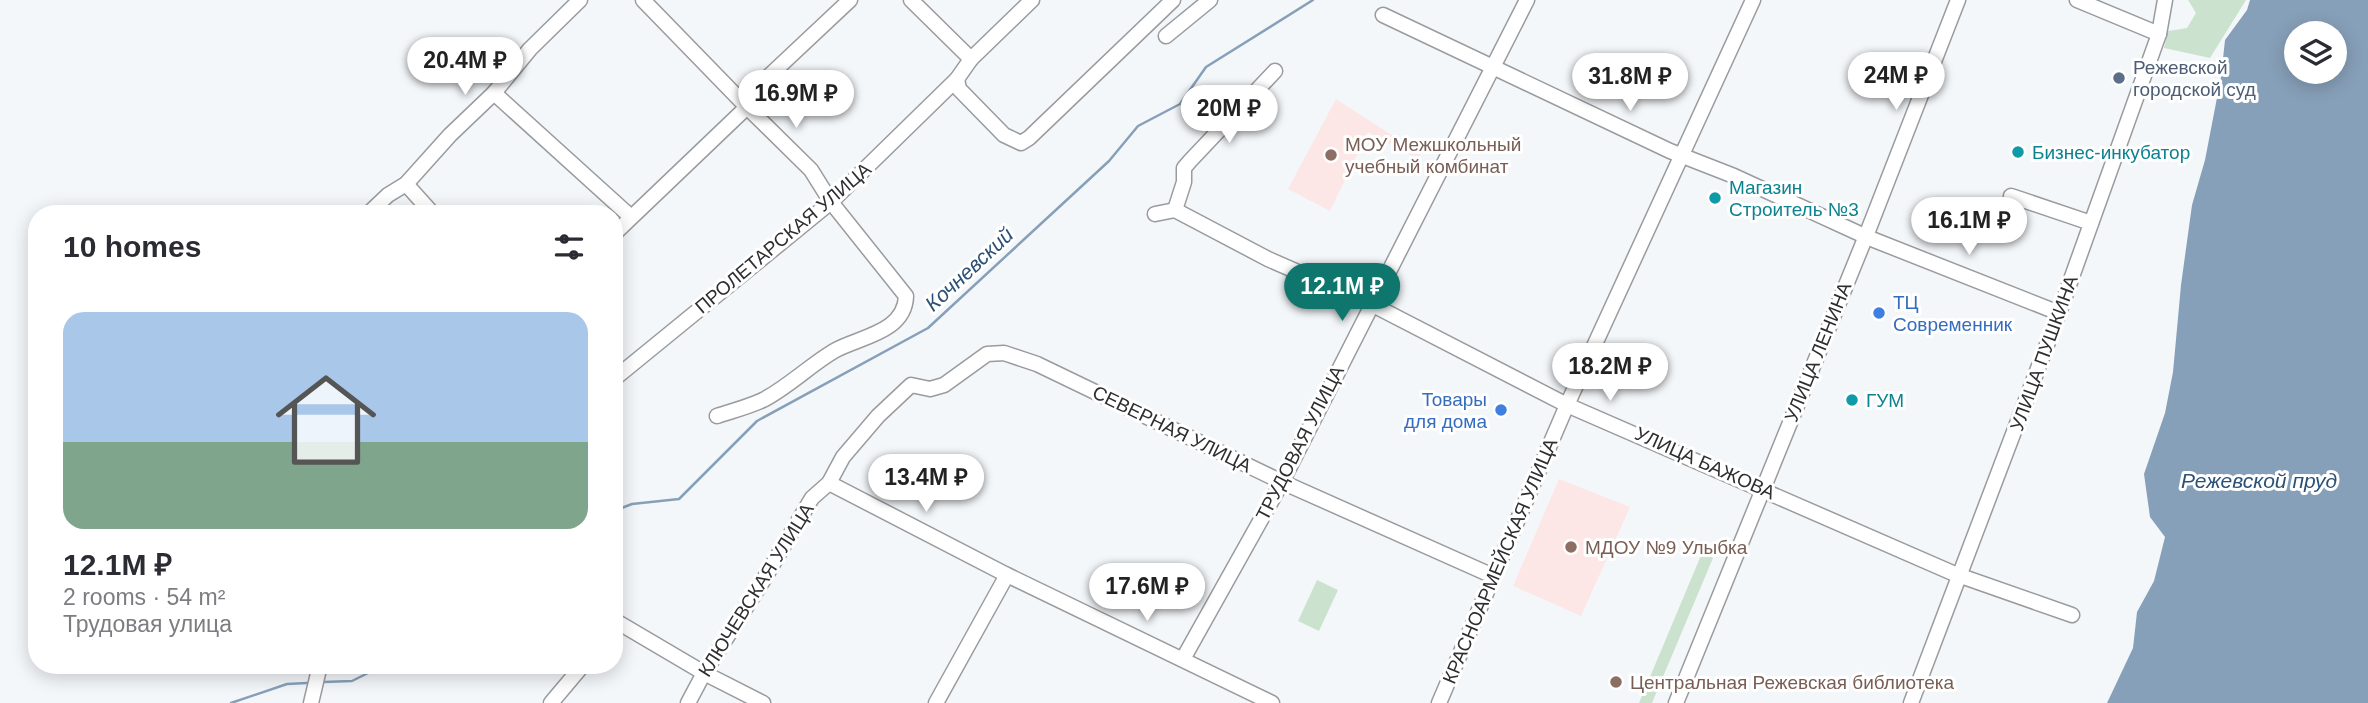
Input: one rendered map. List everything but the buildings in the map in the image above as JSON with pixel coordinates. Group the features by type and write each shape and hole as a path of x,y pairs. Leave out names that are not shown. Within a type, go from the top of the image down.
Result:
{"street":[{"path":"377,205 406,184 450,135 494,93 530,49 580,0"},
{"path":"643,0 811,170 831,202 906,296 906,306 898,317 876,335 836,350 763,400 717,416"},
{"path":"623,225 747,107 752,92 850,0"},
{"path":"911,0 971,59"},
{"name":"ПРОЛЕТАРСКАЯ УЛИЦА","path":"623,371 831,202 957,79 971,59 1032,0"},
{"path":"957,79 959,89 1004,135 1021,143 1173,0"},
{"path":"1167,36 1210,0"},
{"name":"ТРУДОВАЯ УЛИЦА","path":"1183,659 1282,482 1527,0"},
{"name":"КРАСНОАРМЕЙСКАЯ УЛИЦА","path":"1439,703 1567,405 1753,0"},
{"name":"УЛИЦА ЛЕНИНА","path":"1676,703 1866,236 1958,0"},
{"path":"2077,0 2159,34"},
{"name":"УЛИЦА ПУШКИНА","path":"1911,703 2059,313 2159,34 2165,0"},
{"path":"1383,15 1682,155 1866,236 2059,313"},
{"path":"1155,214 1175,210 1184,182 1184,168 1275,71"},
{"path":"494,93 618,205"},
{"path":"406,184 425,205"},
{"path":"2011,196 2091,223"},
{"path":"623,210 631,217"},
{"name":"УЛИЦА БАЖОВА","path":"1175,210 1268,259 1371,304 1567,405 1961,576 2072,615"},
{"name":"СЕВЕРНАЯ УЛИЦА","path":"1004,353 1037,364 1282,482 1493,576"},
{"name":"КЛЮЧЕВСКАЯ УЛИЦА","path":"688,703 812,498 830,483 843,457 878,416 911,385 930,389 944,385 987,354 1004,353"},
{"path":"830,483 1007,575 1272,703"},
{"path":"936,703 1007,575"},
{"path":"623,629 763,703"},
{"path":"311,703 318,674"},
{"path":"551,703 575,674"}],"shaded area":[{"name":"МОУ Межшкольный учебный комбинат","path":"1336,99 1421,154 1418,159 1368,132 1330,211 1288,189"},
{"name":"МДОУ №9 Улыбка","path":"1559,479 1630,507 1581,616 1513,586"}],"green space":[{"path":"2188,0 2246,0 2210,58 2164,48 2168,31 2187,28 2196,13"},
{"path":"1702,553 1713,558 1652,703 1639,703"},
{"path":"1317,580 1338,590 1319,631 1298,621"}],"water":[{"name":"Режевской пруд","path":"2250,0 2368,0 2368,703 2107,703 2133,648 2137,612 2154,581 2165,537 2150,517 2144,474 2165,413 2173,372 2192,205 2205,160 2221,77 2225,40 2247,10"}],"waterway":[{"name":"Кочневский","path":"623,508 632,504 679,499 757,421 928,328 1109,161 1138,126 1180,104 1206,67 1313,0"},
{"name":"Кочневский","path":"323,682 352,681 366,674"},
{"name":"Кочневский","path":"231,703 287,684 307,683"}],"place":[{"name":"Режевской городской суд","path":"2119,78"},
{"name":"Бизнес-инкубатор","path":"2018,152"},
{"name":"МОУ Межшкольный учебный комбинат","path":"1331,155"},
{"name":"Магазин Строитель №3","path":"1715,198"},
{"name":"ТЦ Современник","path":"1879,313"},
{"name":"ГУМ","path":"1852,400"},
{"name":"Товары для дома","path":"1501,410"},
{"name":"МДОУ №9 Улыбка","path":"1571,547"},
{"name":"Центральная Режевская библиотека","path":"1616,682"}]}
